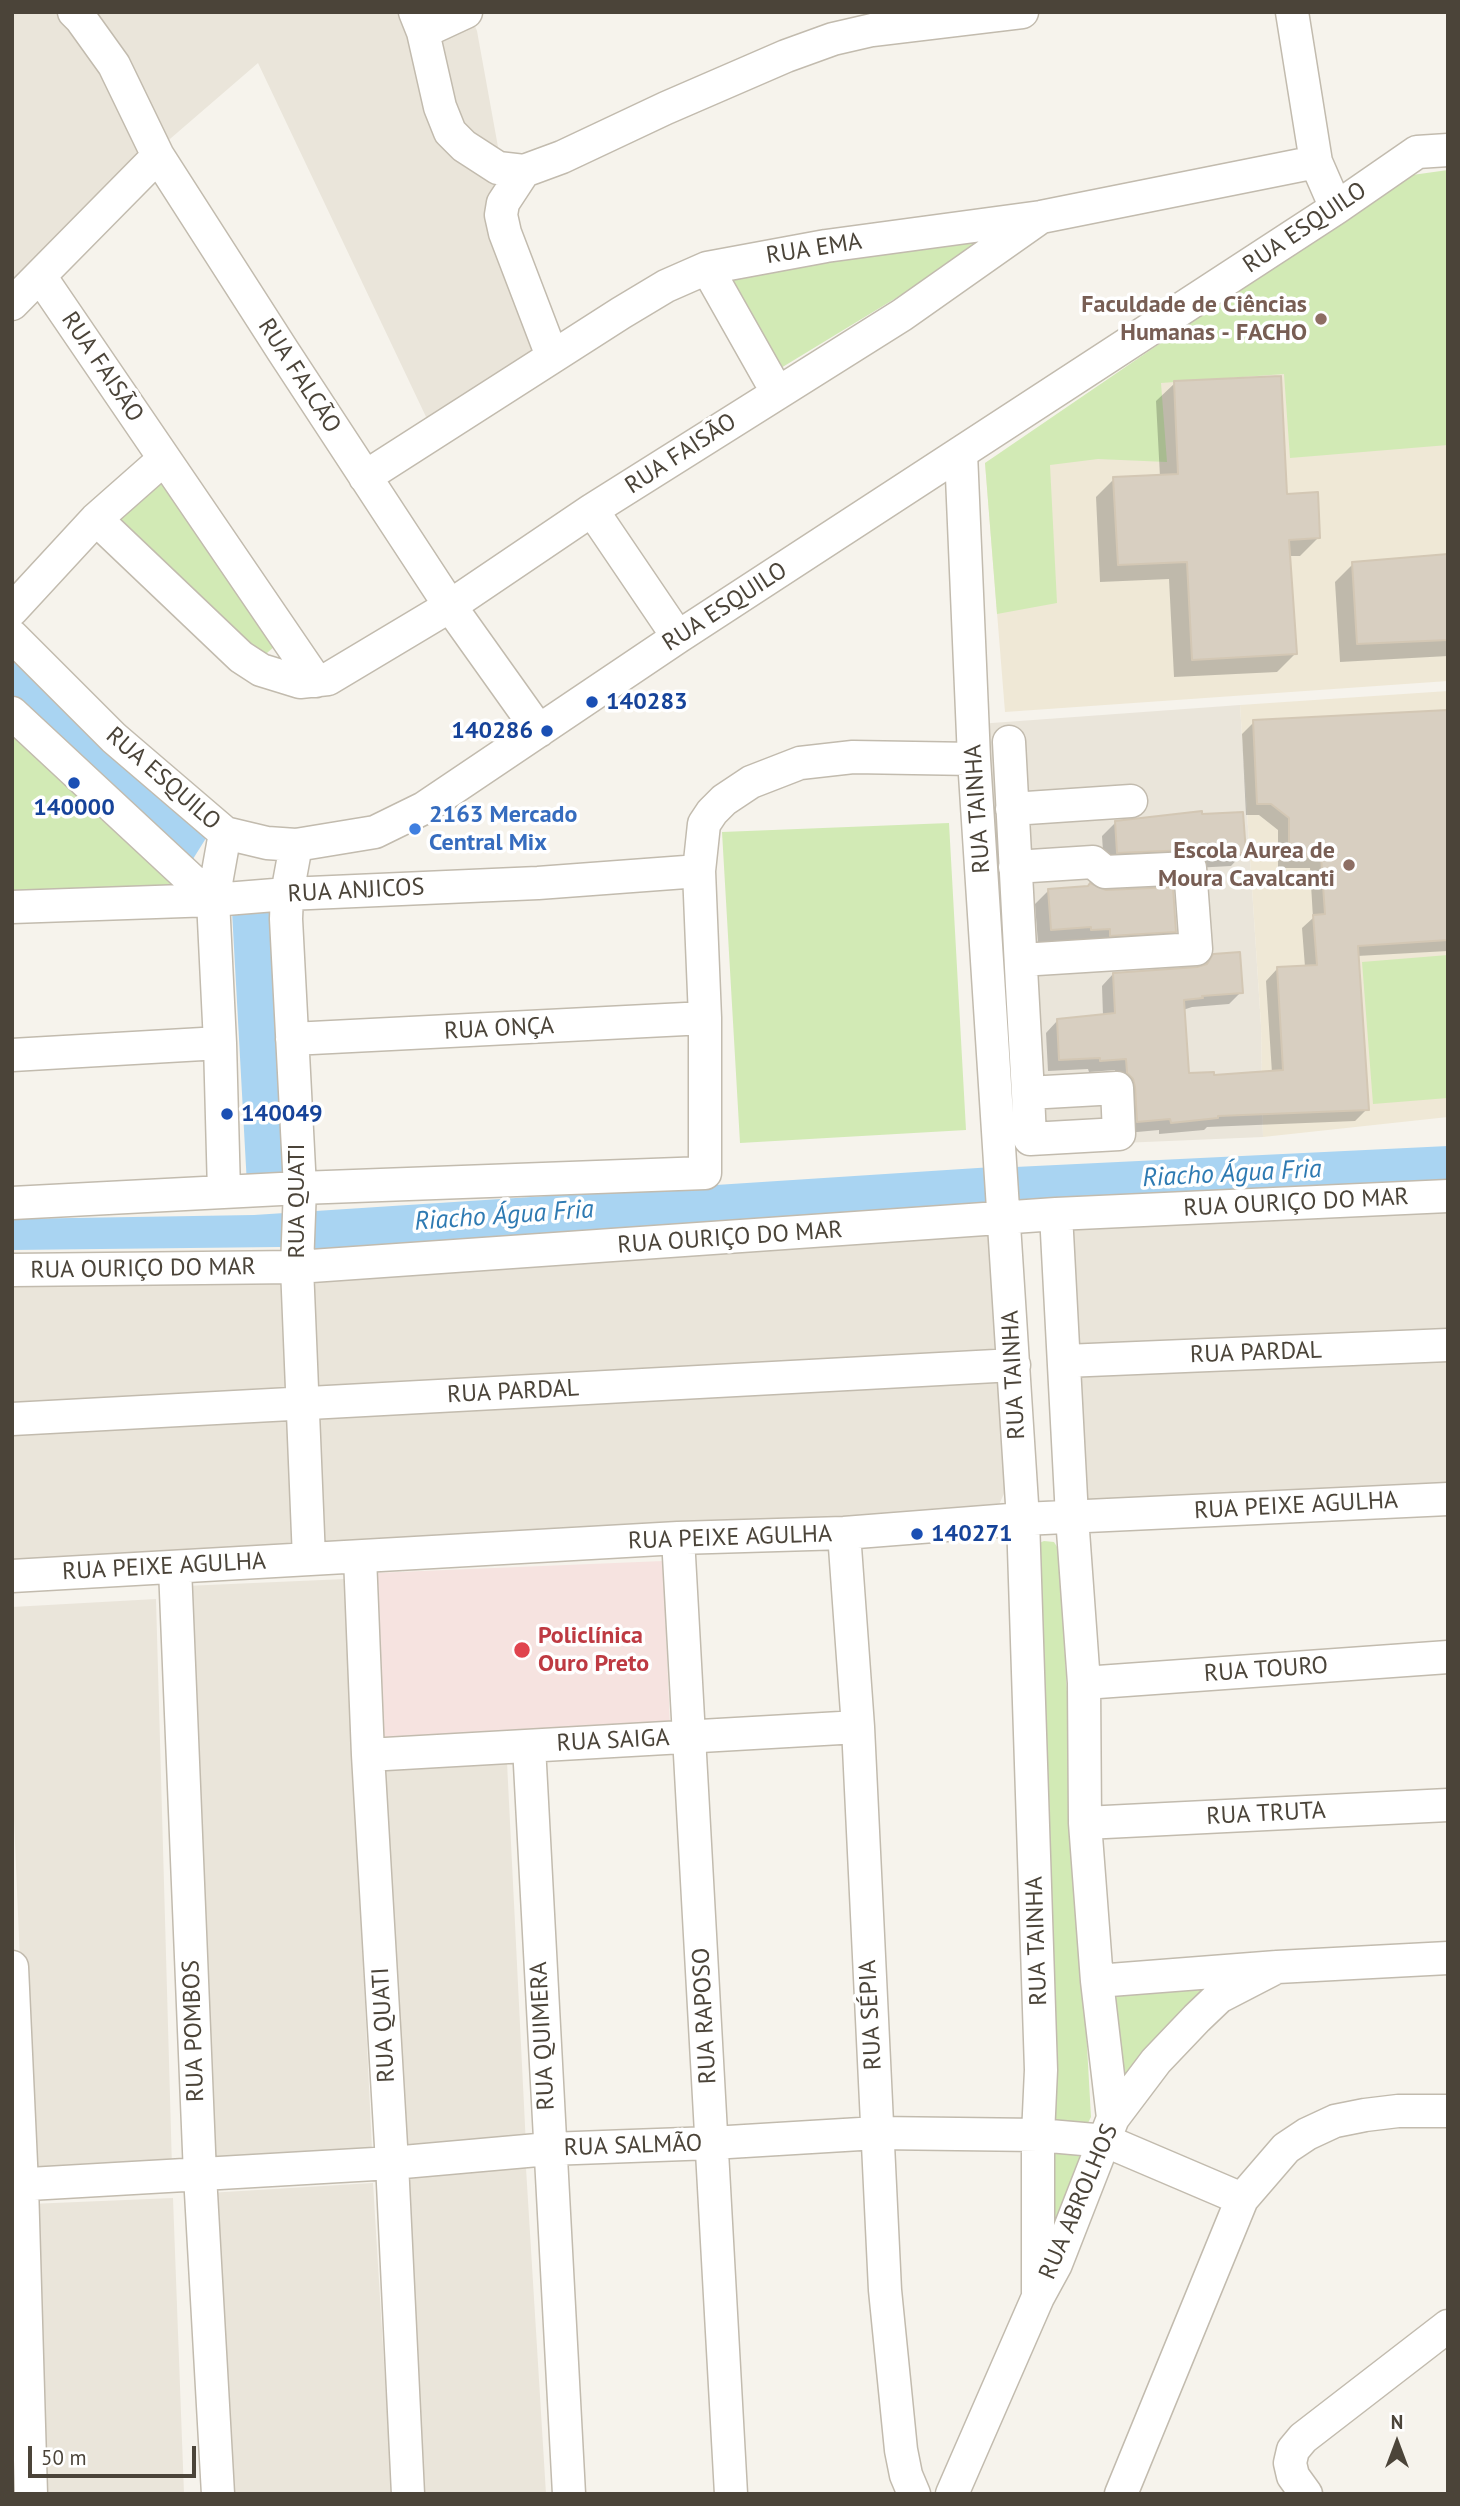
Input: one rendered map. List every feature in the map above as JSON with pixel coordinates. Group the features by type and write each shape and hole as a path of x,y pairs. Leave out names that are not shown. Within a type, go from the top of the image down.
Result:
{"street":[{"name":"RUA FALCÃO","path":"74,12 114,65 158,156 365,477 450,606 540,731"},
{"path":"466,12 419,22 440,107 450,132 464,146 498,168 524,171 562,157 774,61 833,39 872,30 1022,12"},
{"path":"1292,12 1317,162 1336,208"},
{"name":"RUA ESQUILO","path":"12,636 114,738 225,833 296,845 375,832 424,808 678,637 1418,152 1448,150"},
{"path":"12,304 158,156"},
{"name":"RUA EMA","path":"365,477 666,286 707,268 826,246 1041,217 1317,162"},
{"path":"524,171 503,203 501,215 505,233 552,356"},
{"name":"RUA FAISÃO","path":"96,519 241,657 261,670 300,682 337,676 450,606 592,510 902,315 1041,217"},
{"path":"707,268 777,392"},
{"name":"RUA FAISÃO","path":"40,276 316,681"},
{"name":"RUA TAINHA","path":"961,453 974,760 1023,1519 1041,2070 1038,2135 1038,2297"},
{"path":"12,610 96,519 164,459"},
{"path":"592,510 678,637"},
{"path":"15,720 213,900"},
{"path":"1009,742 1028,1093"},
{"path":"12,1203 705,1173 705,1018 699,871 704,824 724,800 751,782 800,763 853,757 974,760"},
{"path":"1012,809 1131,801"},
{"path":"225,833 213,900 220,1043 235,1192"},
{"name":"RUA QUATI","path":"296,845 287,894 299,1191 301,1404 309,1559"},
{"path":"989,987 1021,973 1196,949 1190,868 1105,872 1093,862 1015,867"},
{"name":"RUA ANJICOS","path":"12,907 213,900 287,894 538,883 699,871"},
{"name":"RUA ONÇA","path":"292,1039 705,1018"},
{"path":"12,1055 220,1043"},
{"name":"RUA OURIÇO DO MAR","path":"12,1270 298,1261 1005,1214 1448,1196"},
{"path":"1056,1214 1084,1684 1085,1823 1109,2130"},
{"name":"RUA PARDAL","path":"1065,1361 1448,1345"},
{"name":"RUA PARDAL","path":"12,1419 1014,1365"},
{"name":"RUA PEIXE AGULHA","path":"12,1576 678,1538 844,1533 1023,1519 1448,1499"},
{"name":"RUA SÉPIA","path":"844,1533 858,1727 886,2290 900,2437 906,2475 914,2494"},
{"name":"RUA RAPOSO","path":"678,1538 731,2494"},
{"name":"RUA QUATI","path":"360,1557 368,1755 408,2494"},
{"name":"RUA POMBOS","path":"174,1568 200,2175 218,2494"},
{"name":"RUA TOURO","path":"1084,1684 1448,1657"},
{"name":"RUA SAIGA","path":"368,1755 858,1727"},
{"name":"RUA QUIMERA","path":"529,1746 569,2494"},
{"name":"RUA TRUTA","path":"1085,1823 1448,1805"},
{"name":"RUA ABROLHOS","path":"1097,1981 1278,1967 1448,1958"},
{"path":"12,1967 17,2185 30,2494"},
{"name":"RUA ABROLHOS","path":"952,2494 1038,2297 1056,2264 1109,2130 1156,2061 1219,1997 1278,1967"},
{"path":"1121,2494 1242,2199 1286,2148 1307,2134 1335,2121 1398,2111 1448,2111"},
{"name":"RUA SALMÃO","path":"17,2185 392,2163 549,2149 877,2133 1038,2135 1109,2130 1242,2199"},
{"path":"1300,2485 1291,2456 1303,2438 1448,2326"}],"shaded area":[{"path":"12,12 469,12 477,31 508,202 556,351 428,421 258,63 156,151 12,298"},
{"name":"Faculdade de Ciências Humanas - FACHO","path":"1448,170 1448,681 1005,712 985,463"},
{"name":"Escola Aurea de Moura Cavalcanti","path":"1448,691 1448,1117 1263,1137 1261,1025 1240,705"},
{"path":"1240,705 1261,1025 1263,1137 1004,1148 978,724"},
{"path":"1448,1208 1448,1336 1067,1354 1059,1225"},
{"path":"993,1228 999,1354 316,1388 307,1275"},
{"path":"285,1269 286,1397 12,1412 12,1283"},
{"path":"1448,1358 1448,1486 1085,1503 1077,1374"},
{"path":"996,1379 1002,1387 1006,1489 998,1507 898,1514 588,1526 322,1542 318,1416"},
{"path":"294,1416 296,1545 12,1560 12,1431"},
{"name":"Policlínica Ouro Preto","path":"663,1561 670,1727 381,1739 374,1573"},
{"path":"345,1579 372,2150 211,2158 185,1586"},
{"path":"156,1599 172,2168 29,2174 12,1772 12,1607"},
{"path":"507,1762 526,2146 395,2153 376,1769"},
{"path":"526,2168 546,2494 412,2494 399,2175"},
{"path":"373,2183 392,2494 226,2494 208,2193"},
{"path":"173,2198 184,2494 41,2494 30,2204"}],"green space":[{"path":"1448,170 1448,445 1290,458 1284,374 1161,383 1167,462 1098,459 1050,465 1057,603 997,614 985,463 1405,176"},
{"path":"1016,225 776,371 725,274"},
{"path":"162,470 275,646 260,659 113,522"},
{"path":"17,733 186,895 12,902 12,738"},
{"path":"949,823 966,1130 740,1143 722,832"},
{"path":"1448,955 1448,1098 1373,1104 1362,962"},
{"path":"1044,1541 1054,1542 1059,1550 1091,2117 1087,2125 1048,2127 1034,1545"},
{"path":"1228,1984 1116,2102 1103,1991"},
{"path":"1048,2150 1094,2158 1043,2279"}],"water":[{"path":"12,660 208,835 188,867 12,702"},
{"path":"269,910 280,1047 286,1184 247,1185 232,911"},
{"name":"Riacho Água Fria","path":"1448,1146 1448,1181 1018,1203 1015,1167"},
{"name":"Riacho Água Fria","path":"993,1167 996,1208 328,1251 279,1247 12,1250 12,1219 254,1215"}],"building":[{"path":"1281,376 1287,494 1318,492 1320,538 1289,540 1297,654 1192,660 1187,562 1118,565 1113,477 1178,474 1174,381"},
{"path":"1448,554 1448,640 1357,644 1352,562"},
{"name":"Escola Aurea de Moura Cavalcanti","path":"1448,710 1448,940 1358,946 1369,1110 1218,1116 1171,1123 1170,1119 1137,1122 1135,1087 1133,1079 1127,1073 1126,1059 1059,1060 1057,1019 1115,1013 1113,973 1197,967 1207,964 1213,954 1240,952 1243,993 1184,1000 1189,1073 1214,1072 1214,1075 1283,1070 1277,967 1317,965 1313,915 1325,914 1321,857 1289,857 1289,818 1271,804 1257,804 1253,720"},
{"path":"1202,811 1202,814 1243,812 1246,853 1205,858 1199,852 1189,850 1117,853 1115,821"},
{"path":"1090,883 1106,890 1173,887 1176,932 1110,936 1110,929 1091,930 1091,927 1051,930 1048,889 1088,886"}],"place":[{"name":"Faculdade de Ciências Humanas - FACHO","path":"1321,319"},
{"name":"140283","path":"592,702"},
{"name":"140286","path":"547,731"},
{"name":"140000","path":"74,783"},
{"name":"2163 Mercado Central Mix","path":"415,829"},
{"name":"Escola Aurea de Moura Cavalcanti","path":"1349,865"},
{"name":"140049","path":"227,1114"},
{"name":"140271","path":"917,1534"},
{"name":"Policlínica Ouro Preto","path":"522,1650"}]}
